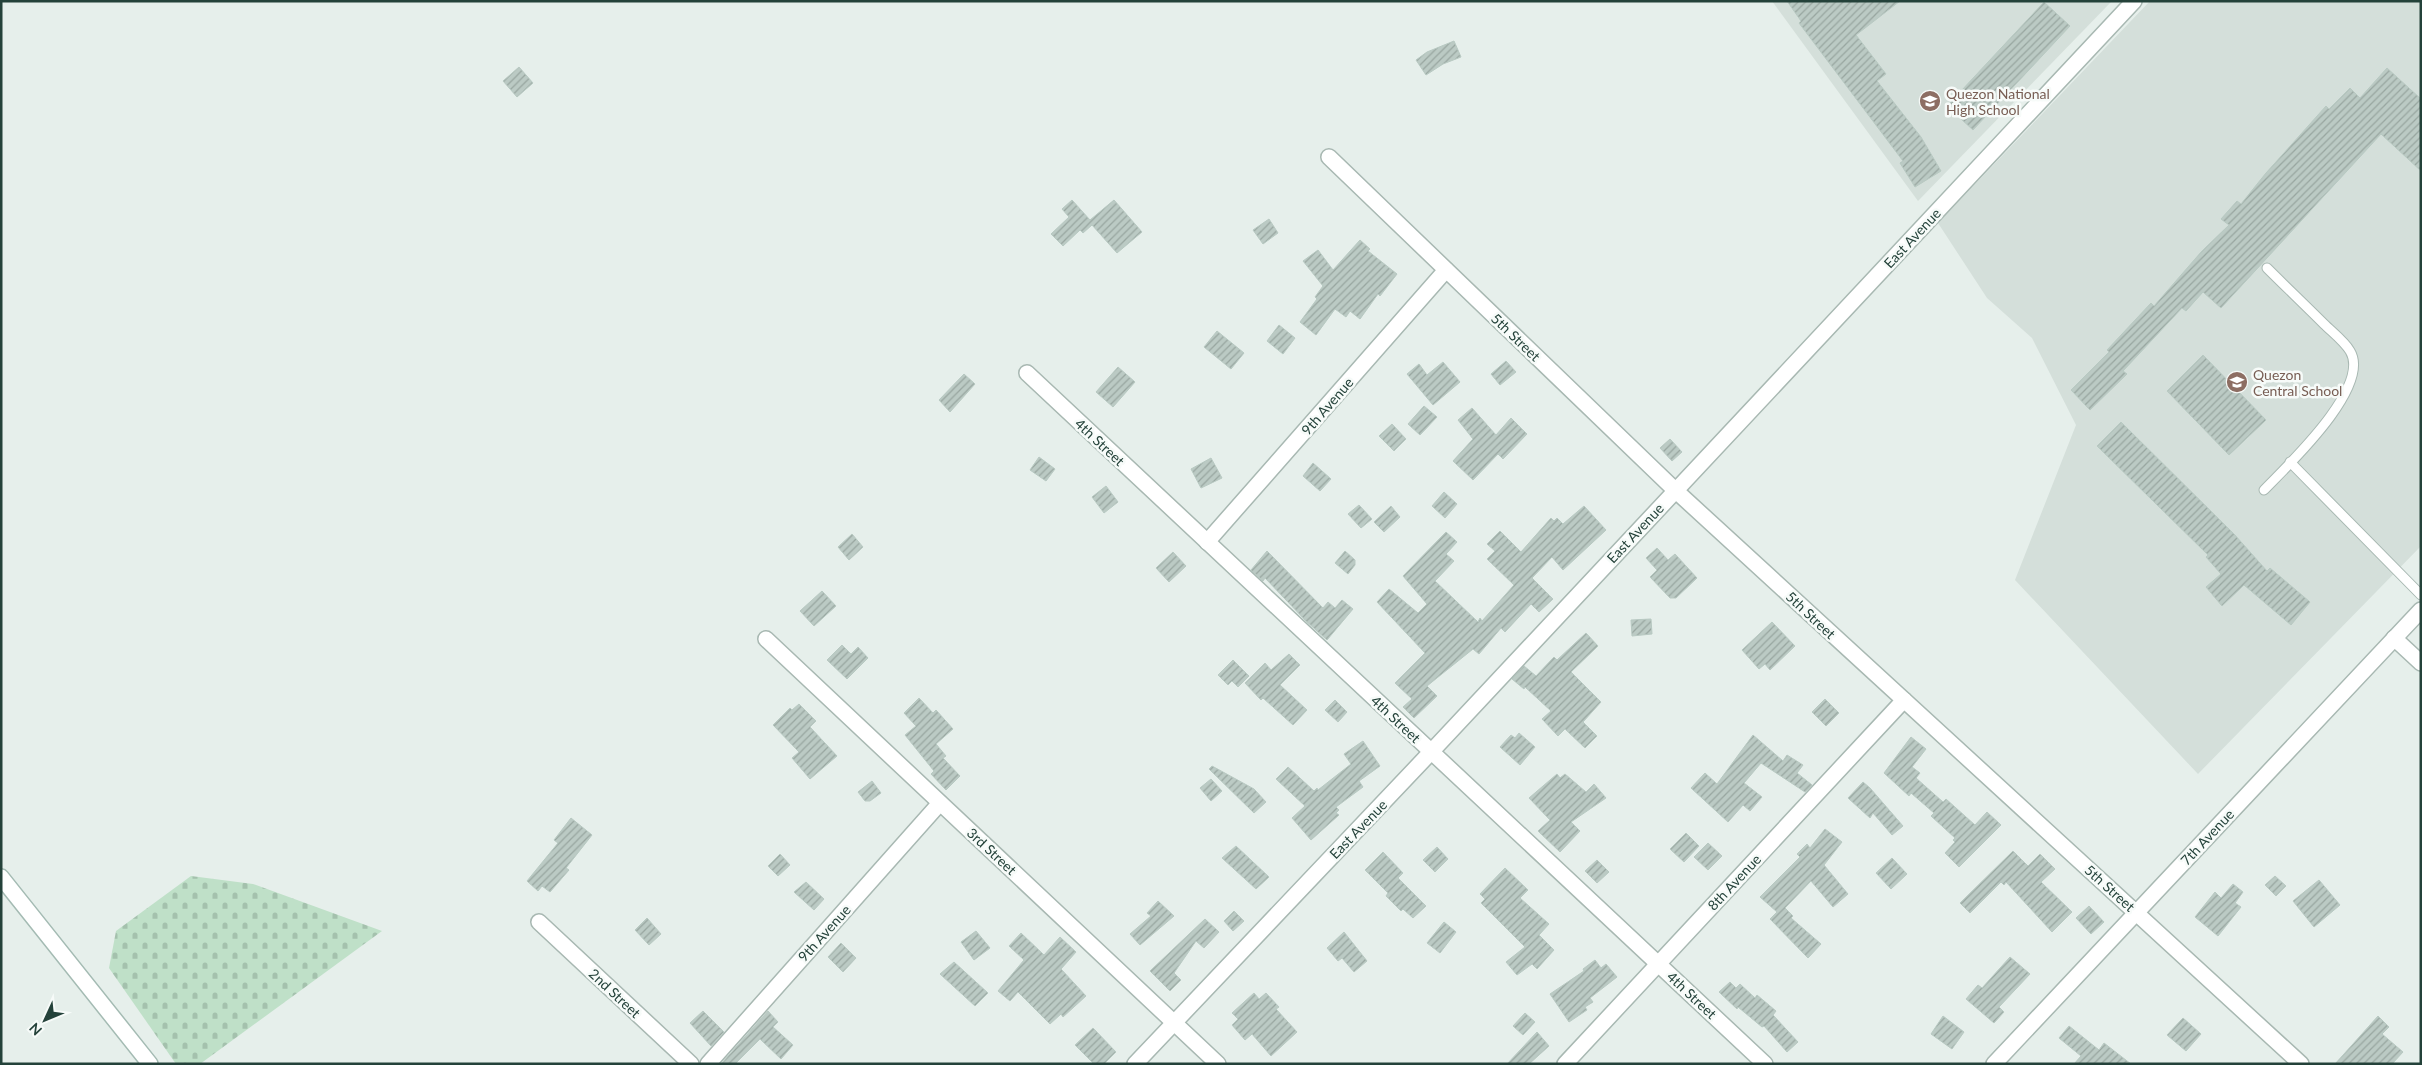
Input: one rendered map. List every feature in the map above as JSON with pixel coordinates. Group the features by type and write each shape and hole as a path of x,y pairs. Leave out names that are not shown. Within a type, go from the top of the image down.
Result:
{"street":[{"name":"East Avenue","path":"1135,1064 1431,752 2134,1"},
{"name":"5th Street","path":"1329,157 1675,490 2301,1064"},
{"name":"9th Avenue","path":"1207,542 1446,270"},
{"name":"4th Street","path":"1027,373 1765,1064"},
{"name":"7th Avenue","path":"1994,1064 2421,610"},
{"path":"2394,638 2421,663"},
{"name":"3rd Street","path":"766,639 1218,1064"},
{"name":"8th Avenue","path":"1565,1064 1904,700"},
{"name":"9th Avenue","path":"708,1064 940,803"},
{"path":"1,876 150,1064"},
{"name":"2nd Street","path":"539,922 691,1064"}],"lane":[{"path":"2264,490 2319,431 2341,400 2352,379 2354,362 2350,351 2267,268"},
{"path":"2290,462 2421,595"}],"shaded area":[{"name":"Quezon National High School","path":"1772,1 2112,1 1918,201"},
{"name":"Quezon Central School","path":"2150,1 2421,1 2421,546 2198,774 2015,580 2076,425 2032,338 1987,298 1938,223"}],"green space":[{"path":"191,876 253,884 382,931 200,1064 176,1064 109,968 116,931"}],"building":[{"path":"1787,1 1900,1 1856,35 1886,74 1877,81 1921,137 1941,171 1915,187 1900,163 1903,161 1799,23 1801,21"},
{"path":"2044,2 2070,26 1973,130 1947,106"},
{"path":"1454,41 1461,57 1443,64 1426,75 1416,60 1427,52"},
{"path":"519,67 533,83 517,97 503,81"},
{"path":"2387,68 2421,99 2421,171 2381,134 2221,308 2203,292 2186,311 2182,308 2123,371 2127,374 2090,410 2071,390 2109,352 2107,350 2151,303 2154,306 2202,251 2229,225 2221,219 2237,201 2241,204 2326,106 2329,109 2350,88 2360,98"},
{"path":"1072,200 1090,220 1114,200 1142,232 1117,253 1092,225 1083,233 1080,230 1063,246 1051,234 1069,217 1062,209"},
{"path":"1269,219 1278,233 1263,244 1253,230"},
{"path":"1360,240 1370,249 1368,251 1397,274 1380,296 1378,294 1360,319 1350,311 1346,317 1335,309 1316,335 1300,322 1317,299 1315,297 1323,286 1303,261 1318,250 1333,270"},
{"path":"1279,325 1295,338 1283,354 1267,341"},
{"path":"1217,331 1244,353 1231,369 1204,347"},
{"path":"2203,355 2266,420 2229,455 2167,391"},
{"path":"1506,361 1516,372 1500,385 1491,374"},
{"path":"1443,362 1460,382 1433,405 1407,374 1419,364 1427,375"},
{"path":"1118,367 1135,382 1113,407 1096,392"},
{"path":"964,374 975,384 950,412 939,400"},
{"path":"1424,406 1437,417 1420,435 1408,424"},
{"path":"1472,408 1496,435 1511,418 1527,434 1503,459 1498,454 1473,480 1453,461 1473,439 1458,420"},
{"path":"2121,422 2234,534 2267,571 2270,568 2310,602 2291,625 2244,585 2222,606 2206,587 2221,574 2206,557 2208,555 2097,446"},
{"path":"1392,424 1406,439 1394,451 1379,436"},
{"path":"1670,439 1682,452 1672,461 1660,448"},
{"path":"1039,457 1055,469 1046,481 1030,470"},
{"path":"1211,458 1222,478 1201,488 1191,469"},
{"path":"1313,463 1331,479 1320,491 1303,476"},
{"path":"1106,486 1118,502 1104,513 1092,497"},
{"path":"1444,492 1457,504 1445,518 1432,506"},
{"path":"1359,505 1372,519 1361,528 1348,514"},
{"path":"1391,506 1400,517 1384,532 1374,522"},
{"path":"1584,506 1606,530 1563,570 1552,557 1532,578 1553,599 1539,612 1531,604 1505,632 1501,628 1479,654 1473,649 1427,686 1437,696 1414,718 1403,707 1412,699 1395,683 1425,653 1377,602 1389,589 1418,613 1427,604 1403,576 1446,532 1457,542 1446,554 1454,561 1435,581 1478,622 1480,618 1482,621 1514,585 1487,559 1495,551 1487,544 1500,531 1521,552 1551,518 1554,521 1557,518 1563,524"},
{"path":"852,534 863,547 849,560 838,547"},
{"path":"1657,548 1668,560 1675,554 1697,578 1676,598 1670,598 1650,577 1657,570 1646,558"},
{"path":"1267,551 1323,608 1328,602 1335,608 1342,600 1353,609 1327,640 1265,578 1263,581 1251,570"},
{"path":"1345,551 1355,560 1355,565 1348,574 1335,563"},
{"path":"1173,552 1186,566 1169,582 1156,568"},
{"path":"822,591 836,606 814,626 800,611"},
{"path":"1651,619 1652,634 1632,636 1631,620"},
{"path":"1772,622 1795,646 1770,670 1765,664 1759,669 1742,650"},
{"path":"1586,633 1598,646 1571,672 1601,702 1583,722 1597,736 1585,748 1565,729 1558,736 1542,719 1551,711 1525,687 1524,689 1512,679 1524,666 1536,676 1554,657 1557,660"},
{"path":"842,645 851,654 858,647 868,658 847,679 827,660"},
{"path":"1289,654 1300,665 1280,685 1307,710 1293,725 1263,698 1261,700 1245,683 1265,663 1271,670"},
{"path":"1233,660 1249,676 1238,687 1232,681 1228,685 1218,675"},
{"path":"919,698 933,713 936,710 953,729 936,744 946,756 943,758 960,776 946,790 931,774 934,771 905,735 916,726 904,713"},
{"path":"1825,699 1839,713 1826,726 1812,712"},
{"path":"1335,700 1347,712 1338,722 1325,710"},
{"path":"799,704 816,721 810,727 837,756 810,779 792,758 799,752 773,725 790,708 792,710"},
{"path":"1519,733 1535,747 1520,765 1500,747 1511,735 1515,738"},
{"path":"1753,735 1783,761 1787,755 1803,765 1797,773 1812,785 1805,792 1761,763 1744,783 1762,797 1750,811 1743,805 1728,822 1691,788 1705,773 1717,784"},
{"path":"1911,737 1926,749 1912,767 1920,773 1916,778 1943,802 1946,799 1975,825 1987,812 2001,825 1959,867 1945,853 1955,842 1953,840 1955,838 1931,816 1934,813 1911,793 1909,796 1884,773"},
{"path":"1363,741 1380,766 1359,781 1363,787 1336,807 1339,810 1336,813 1339,815 1311,840 1292,818 1305,806 1276,779 1288,767 1314,791 1317,788 1318,790 1351,764 1344,754"},
{"path":"1212,766 1254,789 1266,802 1254,813 1209,769"},
{"path":"1557,774 1560,778 1565,774 1586,792 1594,784 1606,798 1571,822 1580,831 1560,852 1538,831 1550,820 1529,798"},
{"path":"1211,779 1222,791 1211,801 1200,788"},
{"path":"872,781 881,793 870,801 865,801 858,792"},
{"path":"1863,782 1903,826 1892,835 1873,813 1870,818 1848,798"},
{"path":"571,818 592,835 566,868 569,870 550,892 542,886 538,891 527,881 558,843 554,840"},
{"path":"1825,829 1842,842 1824,865 1848,894 1833,907 1811,881 1785,908 1793,916 1791,918 1821,944 1808,958 1770,919 1777,912 1760,897 1800,857 1797,854 1807,844 1810,848"},
{"path":"1686,833 1699,846 1684,862 1670,849"},
{"path":"1708,843 1722,856 1708,870 1694,857"},
{"path":"1236,846 1269,877 1256,889 1222,858"},
{"path":"1437,847 1448,859 1435,872 1423,860"},
{"path":"2013,851 2028,866 2040,854 2055,869 2041,882 2072,912 2052,932 2006,882 2004,885 2001,882 1970,913 1960,903"},
{"path":"1383,852 1403,873 1398,878 1426,906 1413,918 1403,909 1401,911 1386,896 1388,893 1365,870"},
{"path":"780,854 790,865 778,876 768,866"},
{"path":"1892,858 1907,874 1891,889 1876,873"},
{"path":"1597,860 1609,872 1597,883 1585,871"},
{"path":"1505,868 1528,890 1520,898 1549,924 1539,935 1554,950 1537,969 1532,964 1517,975 1506,962 1525,947 1481,903 1485,899 1480,894"},
{"path":"2275,876 2286,886 2276,896 2265,885"},
{"path":"2319,880 2340,905 2314,927 2293,901"},
{"path":"806,882 824,899 814,910 794,892"},
{"path":"2233,884 2243,892 2235,903 2241,907 2218,936 2195,917 2215,892 2221,898"},
{"path":"1158,901 1174,916 1140,945 1130,934 1151,916 1147,913"},
{"path":"2089,906 2104,922 2091,934 2076,918"},
{"path":"1234,911 1244,921 1233,931 1224,921"},
{"path":"647,918 661,934 649,945 635,930"},
{"path":"1205,919 1219,932 1204,948 1196,941 1174,973 1181,980 1170,991 1150,971"},
{"path":"1444,922 1456,932 1440,953 1427,943"},
{"path":"976,931 990,948 974,960 961,942"},
{"path":"1344,932 1367,961 1354,972 1342,958 1338,961 1327,948"},
{"path":"1021,933 1044,955 1060,937 1076,952 1061,969 1086,996 1063,1017 1061,1014 1050,1024 1018,992 1010,1001 998,991 1024,960 1009,946"},
{"path":"841,943 856,958 843,972 828,957"},
{"path":"2010,957 2030,974 1999,1007 2004,1012 1994,1023 1966,999 1978,985 1982,988"},
{"path":"1595,960 1601,968 1606,964 1617,977 1590,998 1593,1002 1585,1007 1587,1010 1569,1022 1550,994 1584,971 1583,969"},
{"path":"954,962 988,993 975,1006 940,974"},
{"path":"1730,982 1736,988 1740,984 1755,998 1757,995 1776,1011 1773,1015 1798,1042 1787,1052 1764,1026 1762,1027 1738,1007 1737,1009 1719,992"},
{"path":"1254,993 1259,999 1266,993 1279,1007 1276,1009 1297,1032 1271,1056 1252,1034 1245,1040 1232,1025 1238,1019 1232,1013"},
{"path":"703,1011 724,1032 711,1046 690,1023"},
{"path":"768,1011 778,1022 773,1027 793,1045 781,1059 760,1039 735,1064 721,1064"},
{"path":"1525,1013 1535,1022 1523,1035 1513,1026"},
{"path":"1943,1016 1964,1032 1952,1049 1931,1034"},
{"path":"2378,1016 2389,1027 2382,1034 2403,1052 2392,1064 2335,1064"},
{"path":"2183,1018 2201,1034 2186,1051 2167,1035"},
{"path":"2069,1026 2099,1050 2104,1043 2131,1064 2074,1064 2081,1056 2059,1038"},
{"path":"1093,1028 1116,1052 1104,1064 1094,1064 1075,1045"},
{"path":"1537,1032 1549,1046 1529,1064 1507,1064"}],"place":[{"name":"Quezon National High School","path":"1930,101"},
{"name":"Quezon Central School","path":"2237,382"}]}
